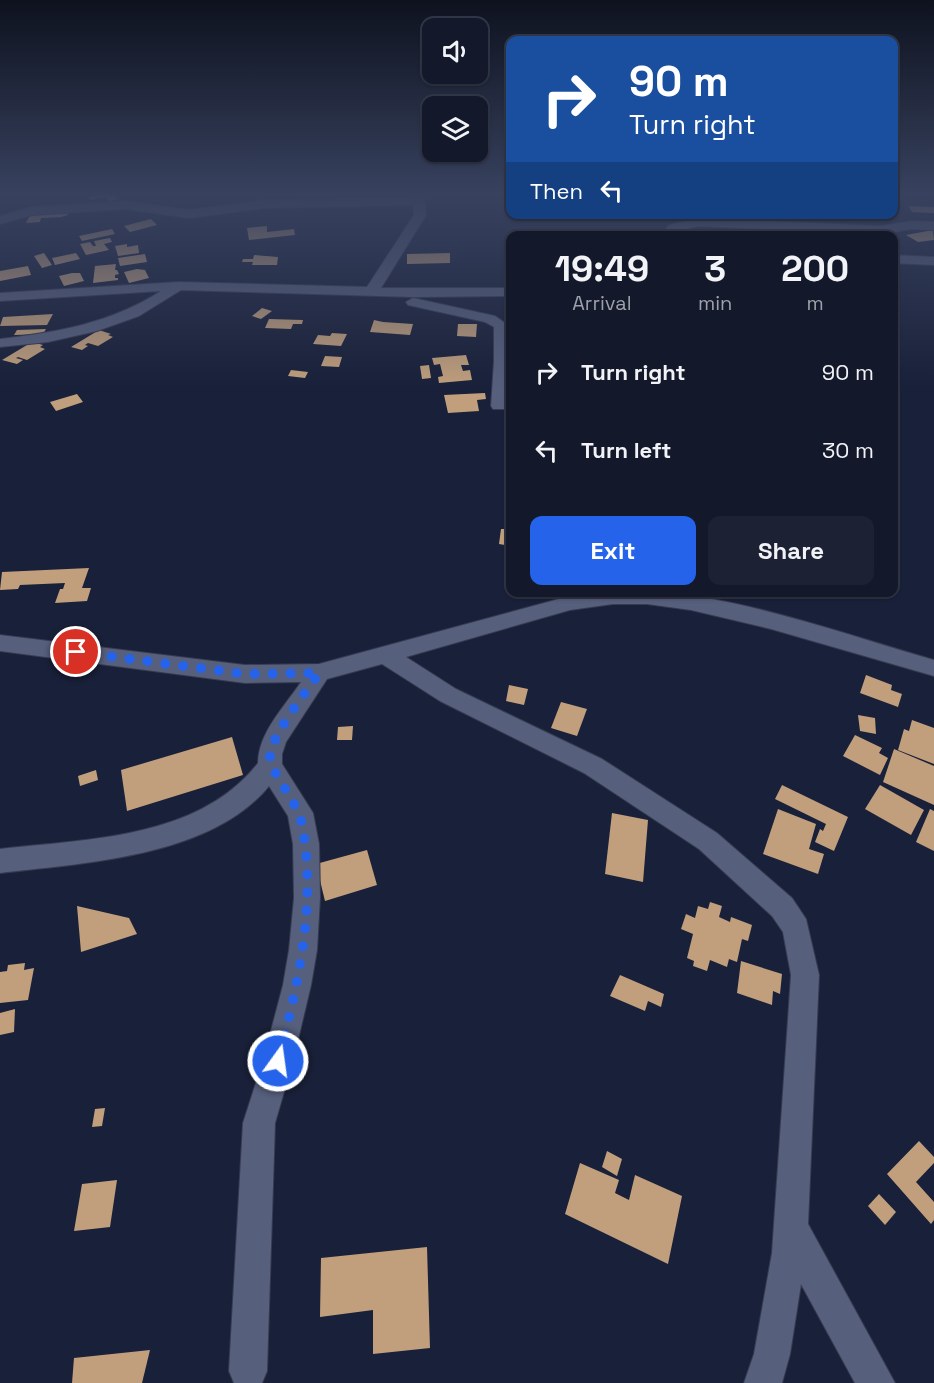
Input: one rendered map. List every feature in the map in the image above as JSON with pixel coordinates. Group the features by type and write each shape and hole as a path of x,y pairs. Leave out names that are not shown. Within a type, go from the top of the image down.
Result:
{"street":[{"path":"368,292 390,260"},
{"path":"903,260 934,261"},
{"path":"0,343 45,338 112,324 179,286"},
{"path":"0,297 179,286 368,292 506,292"},
{"path":"368,292 497,322 502,329 498,406"},
{"path":"0,643 245,674 319,673 570,603 613,597 647,597 691,603 771,621 934,668"},
{"path":"384,654 448,694 593,766 708,841 782,907 796,928 805,975 791,1226 789,1253 772,1354 763,1383"},
{"path":"248,1371 259,1123 278,1061 297,985 303,950 306,898 306,844 300,813 270,766 270,754 274,739 319,673"},
{"path":"0,861 95,850 171,832 211,816 239,800 253,788 270,766"},
{"path":"791,1226 833,1309 876,1383"}],"building":[{"path":"36,260 48,260 52,265 42,268"},
{"path":"53,260 78,260 55,265"},
{"path":"118,260 146,260 147,262 120,266"},
{"path":"243,260 278,260 277,265 252,265 253,262 242,262"},
{"path":"407,260 450,260 450,263 407,264"},
{"path":"116,264 115,270 119,274 115,275 115,278 118,280 93,283 95,266"},
{"path":"28,266 31,275 0,281 0,271"},
{"path":"145,270 149,278 129,283 124,272"},
{"path":"80,273 84,281 64,286 59,276"},
{"path":"262,308 272,311 261,319 252,316"},
{"path":"53,314 47,325 0,326 3,317"},
{"path":"269,319 303,320 302,324 293,324 291,329 265,328"},
{"path":"374,320 413,324 410,335 370,332"},
{"path":"458,324 477,324 476,337 457,336"},
{"path":"46,329 43,334 14,335 17,330"},
{"path":"99,330 113,337 98,346 88,343 85,345 88,346 82,350 71,347"},
{"path":"332,333 347,334 341,346 313,344 318,335 330,336"},
{"path":"32,342 43,345 40,347 45,349 27,360 16,358 23,360 17,364 2,360"},
{"path":"466,355 469,365 461,365 463,371 470,370 472,380 439,383 438,377 443,376 440,364 434,365 432,358"},
{"path":"325,356 342,357 339,367 321,366"},
{"path":"429,365 431,378 422,379 420,366"},
{"path":"291,370 308,372 305,378 288,376"},
{"path":"485,393 486,399 477,400 479,411 448,413 444,395"},
{"path":"77,394 83,402 56,411 50,402"},
{"path":"501,529 506,529 505,545 499,544"},
{"path":"89,568 82,588 91,588 87,601 55,603 65,583 20,585 18,589 0,590 2,572"},
{"path":"866,675 892,685 891,690 902,694 898,707 860,693"},
{"path":"509,685 528,689 524,705 506,701"},
{"path":"561,702 587,709 577,736 551,728"},
{"path":"858,715 875,718 876,734 860,731"},
{"path":"912,720 934,728 934,764 898,750 904,729 909,731"},
{"path":"353,726 352,740 337,740 338,727"},
{"path":"855,735 882,748 879,753 888,758 880,775 843,756"},
{"path":"232,737 243,775 127,811 121,770"},
{"path":"894,749 934,766 934,805 883,782"},
{"path":"96,770 98,780 80,786 78,776"},
{"path":"782,785 848,817 834,851 815,842 820,829 823,831 826,824 775,799"},
{"path":"880,785 924,810 911,835 865,809"},
{"path":"778,809 816,824 809,849 824,854 818,874 763,854"},
{"path":"930,809 934,811 934,851 916,842"},
{"path":"612,813 648,820 643,882 605,874"},
{"path":"367,850 377,885 325,901 316,864"},
{"path":"710,902 722,906 719,917 730,922 731,917 752,925 748,941 742,939 737,962 729,959 727,967 710,960 707,971 693,966 694,961 687,958 693,934 681,929 686,914 695,918 698,906 708,909"},
{"path":"77,906 129,918 137,934 81,952"},
{"path":"741,961 782,974 780,994 773,991 772,1005 737,993"},
{"path":"25,963 24,970 34,968 28,1000 0,1003 0,972 7,971 8,965"},
{"path":"620,975 664,994 661,1007 648,1001 645,1011 610,996"},
{"path":"15,1009 14,1032 0,1035 0,1013"},
{"path":"105,1108 102,1126 92,1127 95,1109"},
{"path":"919,1141 934,1157 934,1163 916,1182 934,1202 934,1220 931,1224 887,1174"},
{"path":"607,1151 622,1159 617,1176 602,1167"},
{"path":"580,1163 619,1180 615,1193 629,1200 635,1175 682,1196 668,1264 565,1214"},
{"path":"117,1180 110,1227 74,1231 82,1184"},
{"path":"879,1194 896,1212 885,1225 868,1206"},
{"path":"427,1247 430,1348 373,1354 373,1310 320,1317 321,1258"},
{"path":"150,1350 142,1383 72,1383 74,1358"}],"route":[{"path":"76,652 245,674 319,673 274,739 270,754 270,766 288,790 300,813 306,844 303,950 297,985 278,1061"}]}
